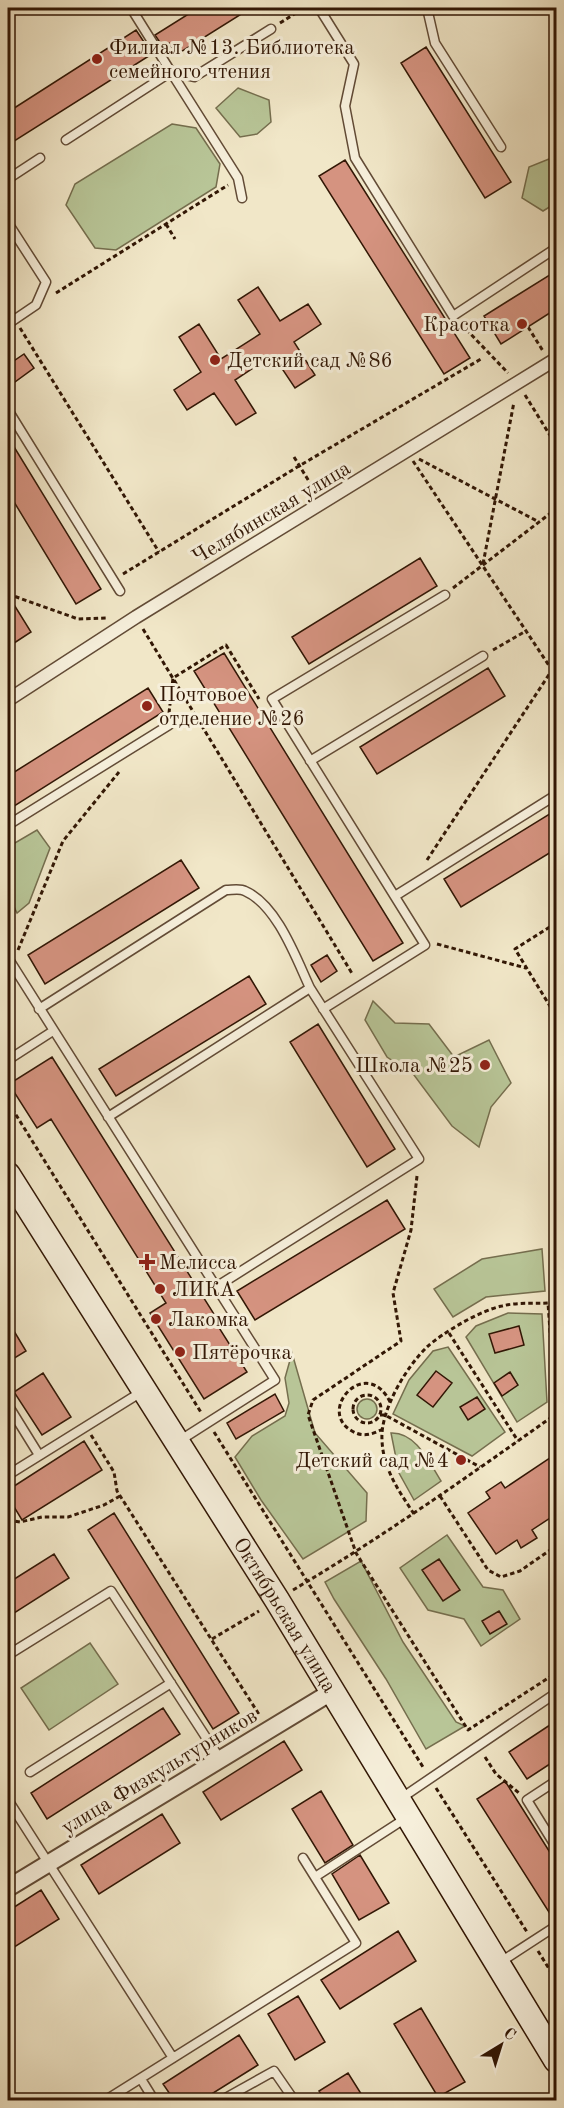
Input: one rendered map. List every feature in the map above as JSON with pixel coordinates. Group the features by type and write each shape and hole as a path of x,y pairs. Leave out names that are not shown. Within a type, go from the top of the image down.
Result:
{"main road":[{"name":"Октябрьская улица","path":"8,1174 277,1600 556,2060"}],"street":[{"name":"Челябинская улица","path":"8,700 136,617 553,361"},
{"name":"улица Физкультурников","path":"8,1888 333,1691"}],"lane":[{"path":"131,8 238,178 242,198"},
{"path":"319,8 354,64 345,106 355,158 453,316 556,248"},
{"path":"427,8 435,43 501,147"},
{"path":"66,141 171,72 194,78 271,29"},
{"path":"8,179 40,158"},
{"path":"8,223 46,282 36,305 11,321"},
{"path":"8,410 120,591"},
{"path":"323,1009 425,945 272,699 445,595"},
{"path":"310,761 483,656"},
{"path":"8,825 169,721"},
{"path":"395,896 556,795"},
{"path":"39,1009 226,890 243,890 262,901 275,920 310,988 419,1159 216,1287"},
{"path":"10,962 275,1380 176,1443"},
{"path":"108,1117 310,988"},
{"path":"8,1060 53,1031"},
{"path":"8,1474 143,1390"},
{"path":"8,1405 39,1455"},
{"path":"8,1655 111,1591 220,1759"},
{"path":"30,1772 171,1683"},
{"path":"315,1877 404,1808 431,1779 556,1693"},
{"path":"556,1781 527,1800 556,1847"},
{"path":"8,1800 173,2058"},
{"path":"106,2100 356,1943 303,1858"},
{"path":"498,1963 556,1926"},
{"path":"222,2100 274,2071 294,2100"},
{"path":"141,2079 154,2100"}],"path":[{"path":"271,29 304,8"},
{"path":"36,305 238,178"},
{"path":"166,224 175,239"},
{"path":"11,321 159,552"},
{"path":"528,327 553,361"},
{"path":"113,580 299,466 481,359"},
{"path":"483,566 518,383"},
{"path":"407,452 539,522"},
{"path":"407,452 556,676"},
{"path":"294,457 322,504"},
{"path":"445,595 556,509"},
{"path":"8,594 78,619 136,617 354,977"},
{"path":"483,656 526,631"},
{"path":"173,678 226,645 263,704"},
{"path":"410,886 552,670"},
{"path":"169,721 173,678"},
{"path":"10,962 63,841 120,770"},
{"path":"556,923 515,949 556,1017"},
{"path":"423,942 447,946 527,968"},
{"path":"8,1102 556,1980"},
{"path":"419,1159 411,1230 393,1293 401,1341 313,1401 308,1415 356,1553 496,1773 527,1800"},
{"path":"212,1639 356,1553 414,1514 440,1496 556,1414 548,1303 502,1306 471,1318 427,1347 402,1379 391,1404 383,1415 374,1422 364,1423 356,1417 353,1408 357,1399 365,1395 375,1397 381,1405 383,1415 382,1441 389,1476 414,1514"},
{"path":"449,1333 518,1441"},
{"path":"383,1429 373,1434 362,1435 351,1431 343,1423 339,1412 341,1401 346,1391 356,1385 367,1383 378,1386 386,1394 391,1404"},
{"path":"383,1415 480,1467"},
{"path":"86,1427 114,1472 120,1496 269,1730"},
{"path":"8,1520 20,1522 42,1517 68,1517 104,1505 120,1496"},
{"path":"440,1496 488,1570 501,1577 520,1571 556,1546"},
{"path":"468,1730 556,1672"}],"green space":[{"path":"238,88 269,100 271,122 257,134 240,137 216,108"},
{"path":"172,124 196,128 220,164 216,187 116,250 95,248 66,205 75,184"},
{"path":"554,157 556,160 556,203 543,211 522,198 529,167"},
{"path":"37,830 50,848 29,903 17,913 8,894 8,847"},
{"path":"373,1001 395,1023 429,1024 454,1057 489,1040 511,1083 491,1107 479,1147 452,1126 414,1075 387,1057 365,1020"},
{"path":"542,1249 545,1291 486,1297 453,1317 434,1289 482,1259"},
{"path":"508,1313 542,1314 547,1402 517,1422 466,1337 476,1326"},
{"path":"448,1347 505,1432 472,1456 393,1414 409,1380 433,1351"},
{"path":"292,1353 315,1433 367,1493 366,1521 303,1559 261,1500 235,1457 252,1436 285,1416 289,1403 285,1378"},
{"path":"367,1399 374,1402 377,1409 374,1416 367,1419 360,1416 357,1409 360,1402"},
{"path":"391,1433 408,1437 415,1443 441,1481 414,1500 399,1473"},
{"path":"447,1535 483,1587 503,1590 520,1619 481,1646 464,1619 428,1610 400,1568"},
{"path":"361,1561 403,1642 456,1722 465,1726 426,1749 386,1679 325,1582"},
{"path":"90,1643 118,1684 49,1730 21,1688"}],"building":[{"path":"198,8 251,8 176,55 169,43 163,47 155,35"},
{"path":"136,30 152,54 8,145 8,112"},
{"path":"426,47 511,182 485,198 401,63"},
{"path":"345,160 470,358 444,374 319,176"},
{"path":"556,271 556,309 501,344 484,316"},
{"path":"258,287 280,321 308,304 321,324 294,342 315,375 295,388 273,355 235,380 256,413 236,425 214,393 187,410 174,390 201,372 179,337 199,324 221,359 260,334 238,300"},
{"path":"24,354 34,368 8,387 8,365"},
{"path":"8,437 101,589 76,604 8,492"},
{"path":"420,558 437,586 309,664 292,637"},
{"path":"8,595 31,632 8,647"},
{"path":"224,653 403,943 373,961 194,671"},
{"path":"488,668 505,696 377,774 360,747"},
{"path":"148,688 163,712 8,810 8,776"},
{"path":"556,810 556,849 461,907 444,879"},
{"path":"181,860 199,888 45,984 28,955"},
{"path":"327,955 337,971 321,982 311,965"},
{"path":"249,976 266,1004 116,1096 99,1069"},
{"path":"318,1024 395,1149 367,1167 290,1042"},
{"path":"52,1057 219,1322 216,1323 247,1372 204,1399 150,1313 166,1303 51,1119 37,1128 9,1084"},
{"path":"387,1200 405,1229 255,1320 237,1291"},
{"path":"8,1321 26,1351 8,1362"},
{"path":"519,1326 524,1345 495,1353 489,1334"},
{"path":"436,1371 452,1383 433,1407 417,1395"},
{"path":"510,1372 518,1385 502,1396 494,1383"},
{"path":"43,1373 71,1417 42,1435 14,1392"},
{"path":"275,1394 284,1411 236,1439 227,1423"},
{"path":"477,1397 485,1409 468,1420 460,1407"},
{"path":"84,1441 102,1470 22,1520 8,1497 8,1490"},
{"path":"556,1454 556,1514 532,1530 537,1538 521,1548 517,1540 496,1554 468,1513 490,1498 486,1492 501,1482 505,1488"},
{"path":"114,1513 239,1713 213,1729 88,1530"},
{"path":"54,1554 69,1578 8,1617 8,1583"},
{"path":"439,1559 460,1590 443,1601 422,1570"},
{"path":"499,1611 507,1624 490,1634 482,1621"},
{"path":"163,1708 180,1734 47,1819 31,1793"},
{"path":"556,1721 556,1760 527,1779 509,1752"},
{"path":"284,1741 302,1770 221,1820 203,1792"},
{"path":"505,1781 556,1862 556,1920 477,1799"},
{"path":"321,1791 353,1845 325,1863 292,1809"},
{"path":"162,1814 180,1843 99,1894 81,1865"},
{"path":"360,1855 389,1903 359,1920 332,1874"},
{"path":"41,1890 59,1919 8,1951 8,1911"},
{"path":"398,1931 416,1961 340,2009 321,1980"},
{"path":"298,1996 325,2042 295,2060 268,2014"},
{"path":"421,2008 465,2082 438,2097 394,2024"},
{"path":"239,2035 258,2065 202,2100 174,2100 163,2084"},
{"path":"348,2073 365,2100 325,2100 319,2091"}],"place":[{"name":"Филиал №13. Библиотека семейного чтения","path":"97,59"},
{"name":"Красотка","path":"522,324"},
{"name":"Детский сад №86","path":"215,360"},
{"name":"Почтовое отделение №26","path":"147,706"},
{"name":"Школа №25","path":"485,1065"},
{"name":"Мелисса","path":"147,1262"},
{"name":"ЛИКА","path":"160,1289"},
{"name":"Лакомка","path":"156,1319"},
{"name":"Пятёрочка","path":"180,1352"},
{"name":"Детский сад №4","path":"461,1460"}]}
